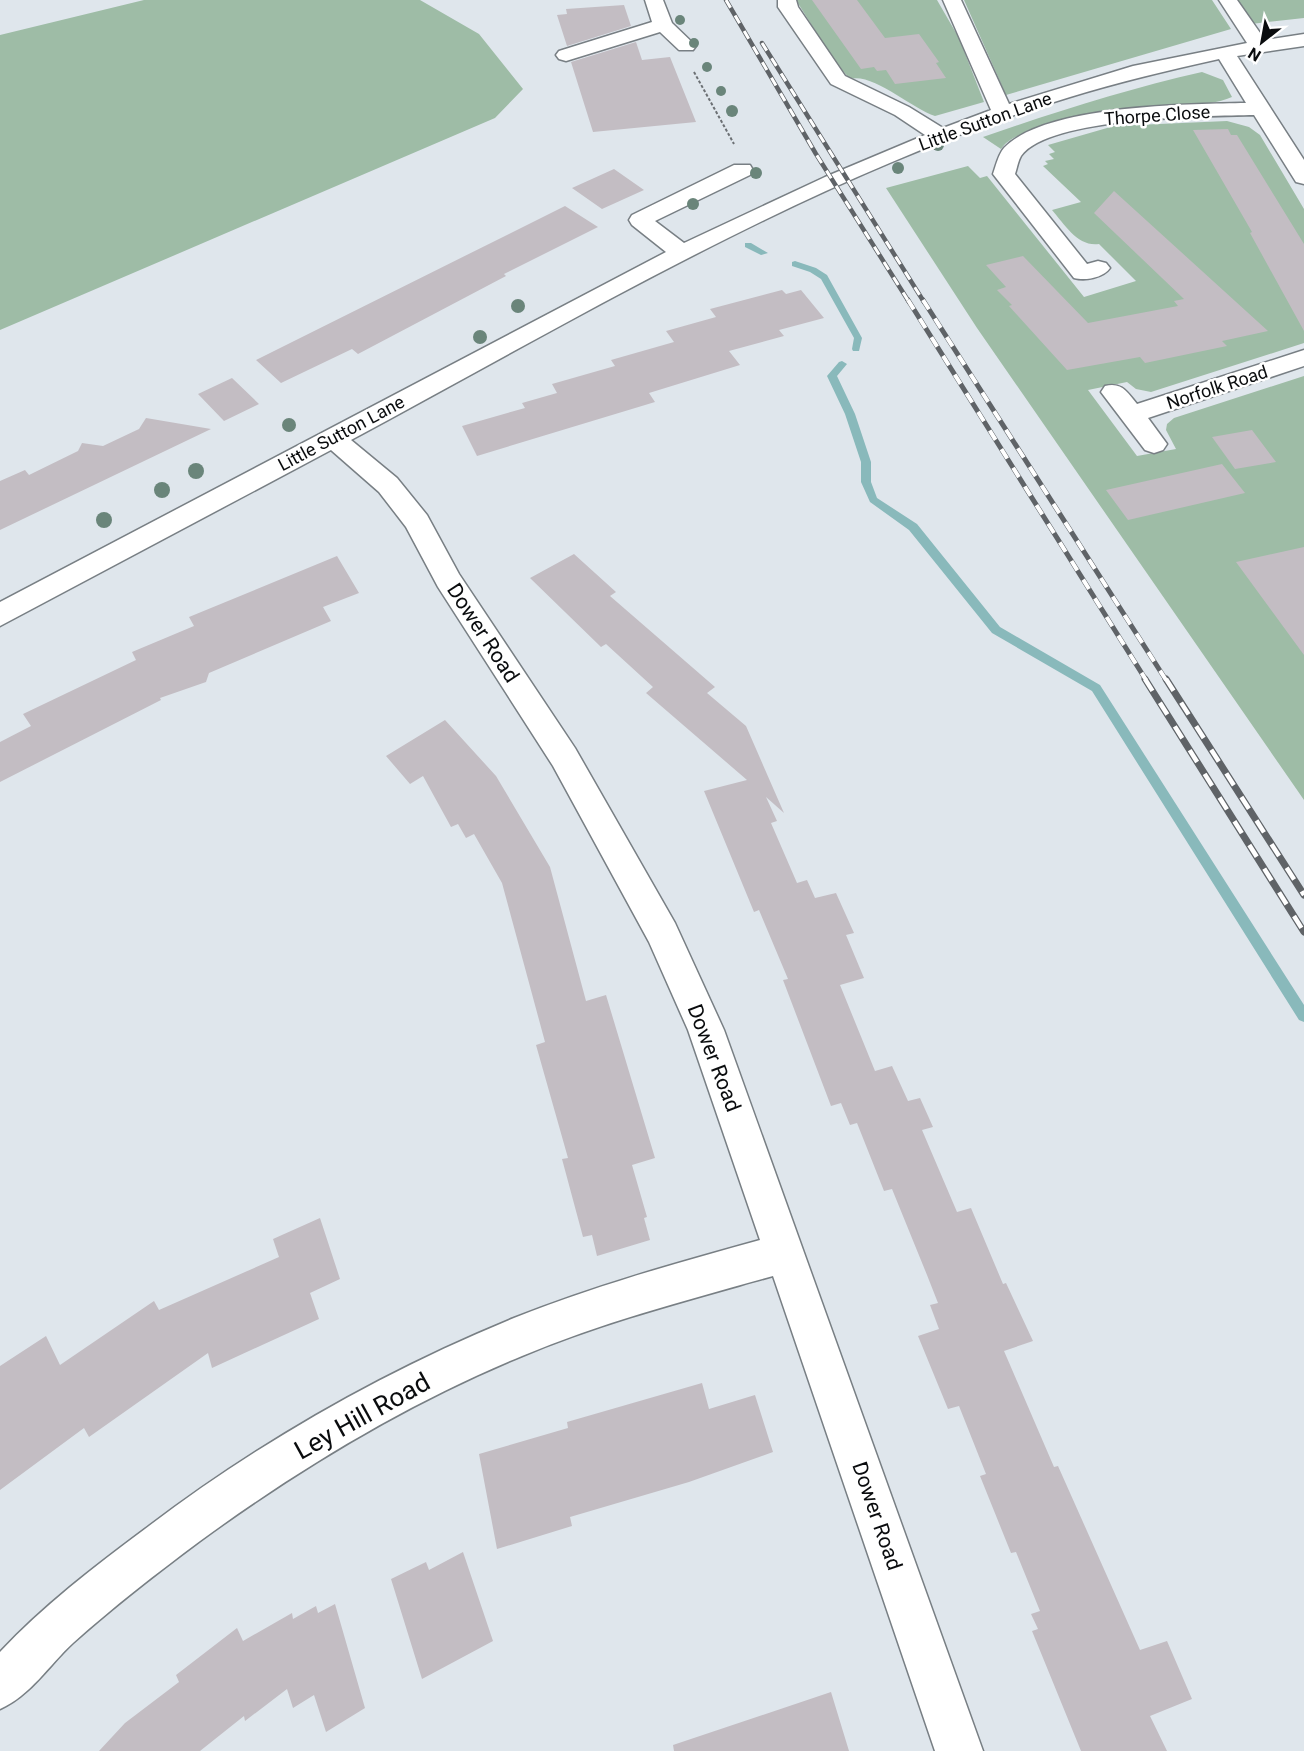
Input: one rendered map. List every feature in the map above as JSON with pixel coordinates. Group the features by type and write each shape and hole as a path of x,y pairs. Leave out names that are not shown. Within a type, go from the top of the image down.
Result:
{"street":[{"path":"654,0 663,25 686,46"},
{"path":"787,0 788,7 838,80 902,111 939,135"},
{"path":"952,0 1002,112"},
{"path":"1228,0 1259,46"},
{"path":"566,55 615,42 663,25"},
{"name":"Little Sutton Lane","path":"0,615 682,253 776,207 939,135 1002,112 1120,75 1224,52 1304,40"},
{"path":"1224,52 1304,177"},
{"name":"Thorpe Close","path":"1098,268 1082,273 1004,174 1003,163 1006,157 1035,138 1061,128 1110,116 1262,109"},
{"path":"682,253 640,220 742,170"},
{"name":"Norfolk Road","path":"1131,415 1304,358"},
{"path":"1114,392 1154,444"},
{"name":"Dower Road","path":"333,438 388,484 417,522 448,580 564,757 651,913 706,1030 959,1751"},
{"name":"Ley Hill Road","path":"0,1686 63,1622 225,1495 376,1402 480,1354 587,1311 785,1253"}],"path":[{"path":"686,46 682,54 725,124 736,148 742,170"}],"green space":[{"path":"144,0 420,0 479,34 523,89 495,118 0,330 0,35"},
{"path":"796,0 937,0 959,38 984,102 935,116 870,81 850,79 834,61"},
{"path":"964,0 1212,0 1231,29 1006,95"},
{"path":"1235,0 1304,0 1304,18 1251,24"},
{"path":"1202,72 1223,80 1232,97 1198,105 1140,107 1088,115 1021,134 1001,149 983,137 1091,101"},
{"path":"1227,121 1249,127 1260,135 1304,209 1304,343 1151,392 1136,389 1127,382 1088,390 1137,456 1176,449 1166,430 1167,424 1174,418 1304,376 1304,800 977,328 886,188 968,166 980,178 987,176 1084,297 1136,281 1099,244 1085,242 1072,234 1052,210 1081,202 1043,166 1048,164 1045,161 1054,159 1049,154 1055,152 1048,145 1114,126"}],"building":[{"path":"812,0 857,0 885,38 919,34 939,62 936,63 946,78 895,84 886,70 877,71 874,67 861,69"},
{"path":"624,5 631,26 567,46 557,15 567,14 566,9"},
{"path":"636,42 642,60 670,57 696,122 593,132 571,62"},
{"path":"1228,129 1231,135 1237,135 1304,244 1304,331 1250,233 1252,232 1193,130"},
{"path":"614,169 644,190 602,209 572,188"},
{"path":"1114,191 1268,331 1222,341 1227,346 1145,363 1140,357 1067,370 1009,306 1012,305 997,290 1006,287 986,265 1023,256 1088,323 1178,306 1174,301 1184,299 1094,213"},
{"path":"565,206 598,227 504,274 506,276 358,354 352,349 281,383 256,360"},
{"path":"782,290 786,294 801,290 824,318 779,330 784,336 729,351 740,365 649,393 655,402 477,456 462,426 525,408 522,403 557,393 552,384 615,366 611,360 674,342 666,331 716,317 710,309"},
{"path":"232,378 259,404 224,421 198,394"},
{"path":"146,418 211,429 0,530 0,481 25,470 29,475 78,451 82,443 103,446 139,429"},
{"path":"1252,430 1276,462 1235,469 1212,437"},
{"path":"1222,464 1245,493 1128,520 1106,490"},
{"path":"1304,547 1304,655 1236,562"},
{"path":"574,554 616,592 610,596 715,687 707,693 746,726 784,813 766,797 777,821 771,823 797,883 807,880 815,898 836,893 854,933 846,935 864,978 840,985 875,1071 892,1066 908,1101 920,1098 933,1127 922,1130 957,1212 971,1208 1003,1284 1006,1283 1033,1341 1004,1351 1054,1467 1058,1466 1140,1650 1167,1641 1192,1699 1150,1716 1167,1751 1081,1751 1032,1631 1038,1629 1031,1614 1040,1611 1016,1552 1011,1553 980,1476 986,1474 959,1406 948,1409 918,1336 939,1329 930,1305 938,1303 892,1189 884,1191 857,1123 850,1125 841,1103 831,1106 783,980 788,979 759,910 754,912 704,791 747,780 646,693 653,687 606,644 601,647 530,578"},
{"path":"337,556 359,593 323,607 331,621 209,673 206,682 160,698 161,700 0,782 0,742 31,726 23,714 136,660 132,652 194,626 189,617"},
{"path":"445,720 496,776 550,867 586,1001 606,995 655,1158 632,1165 647,1217 644,1218 650,1240 597,1256 592,1235 583,1237 562,1159 568,1158 536,1045 545,1042 502,883 474,834 466,838 458,824 451,827 423,776 410,784 386,756"},
{"path":"320,1218 340,1279 310,1293 319,1319 212,1368 208,1353 89,1437 84,1428 0,1490 0,1366 46,1336 60,1365 154,1301 159,1310 279,1257 273,1239"},
{"path":"702,1383 709,1409 755,1395 773,1452 689,1482 570,1517 572,1526 497,1549 479,1454 568,1428 567,1422"},
{"path":"463,1552 493,1641 422,1679 391,1579 426,1562 429,1570"},
{"path":"335,1604 365,1708 326,1732 314,1695 293,1708 287,1689 245,1721 244,1716 200,1751 99,1751 125,1723 179,1682 176,1675 237,1628 243,1641 292,1613 293,1619 316,1606 318,1613"},
{"path":"831,1692 849,1751 674,1751 673,1745"}],"waterway":[{"path":"748,245 764,253"},
{"path":"795,264 813,270 824,277 858,338 856,349"},
{"path":"842,364 832,376 850,414 866,462 866,482 873,500 913,527 996,630 1096,688 1304,1016"}],"railway":[{"path":"726,0 816,154 909,302"},
{"path":"762,43 924,302"},
{"path":"908,300 1146,680"},
{"path":"923,300 1166,680"},
{"path":"1145,679 1304,932"},
{"path":"1166,679 1304,895"}]}
